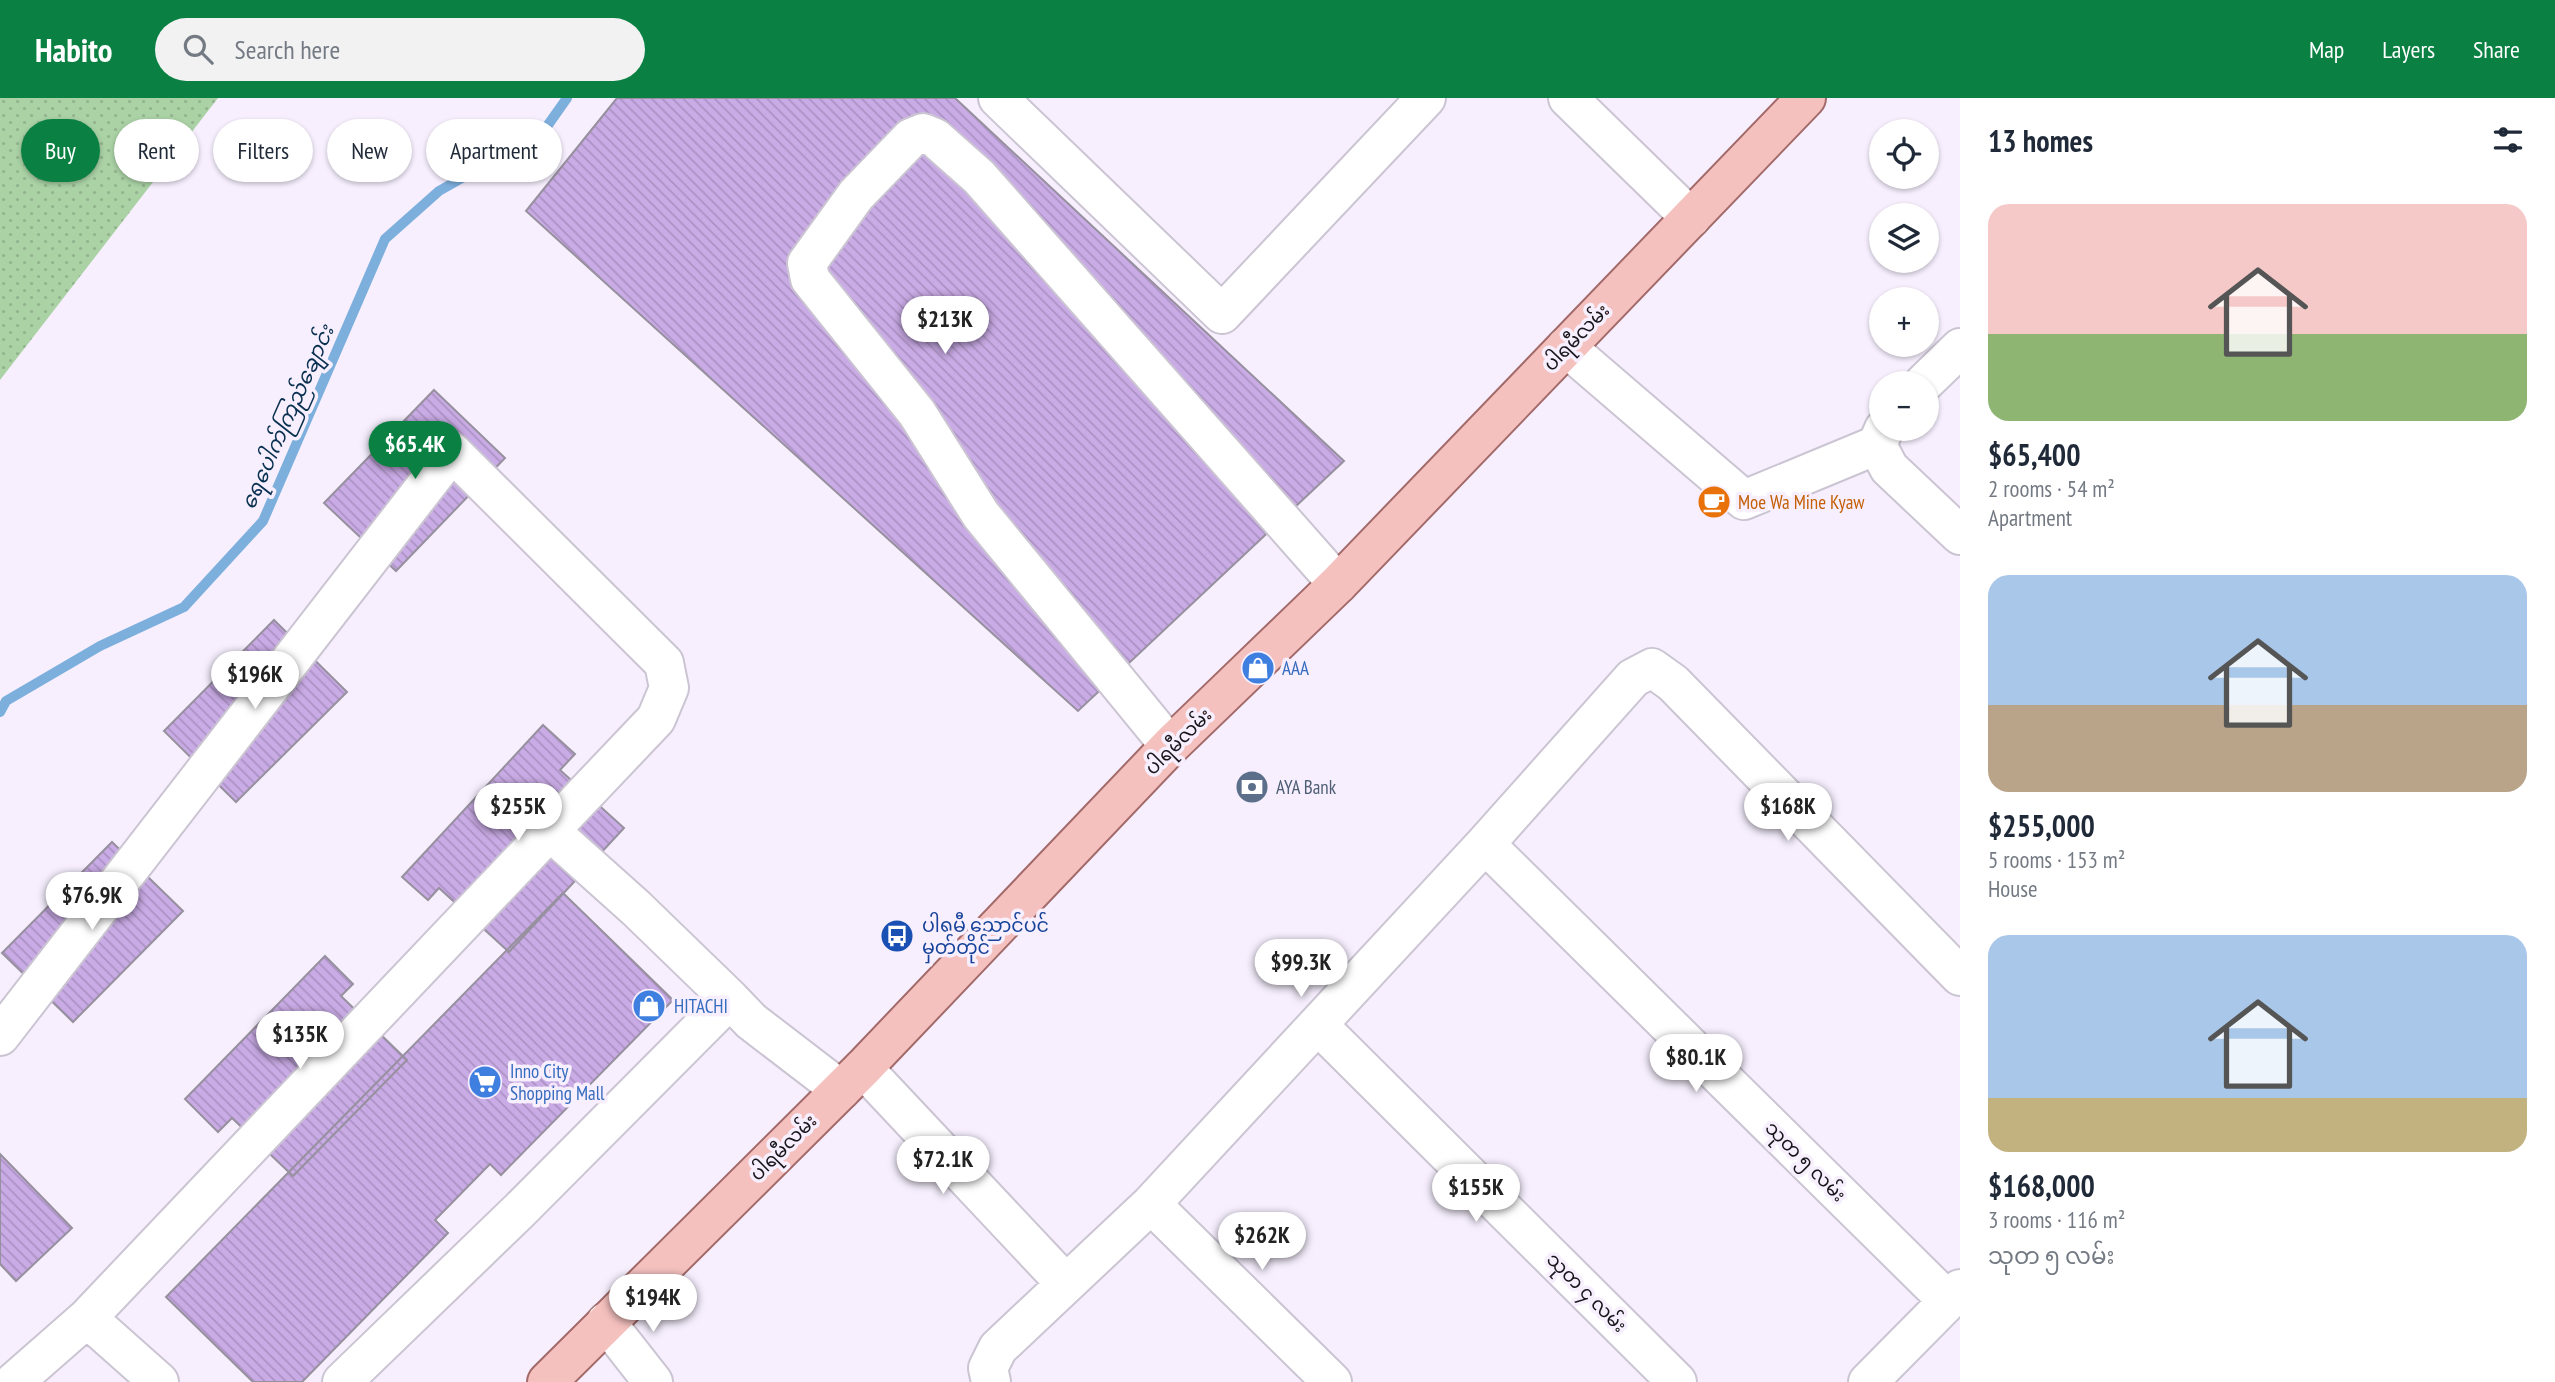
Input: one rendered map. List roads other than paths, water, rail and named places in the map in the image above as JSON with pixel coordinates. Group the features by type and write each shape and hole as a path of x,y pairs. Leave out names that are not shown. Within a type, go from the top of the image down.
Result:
{"main road":[{"name":"ပါရမီလမ်း","path":"547,1382 852,1079 1170,746 1338,584 1806,98"}],"street":[{"path":"998,98 1222,314 1426,98"},
{"path":"1568,98 1691,218"},
{"path":"1170,746 981,515 917,413 810,279 807,262 856,195 911,138 923,133 935,138 979,177 1338,584"},
{"path":"1566,347 1744,500 1871,441"},
{"path":"1936,371 1960,348"},
{"path":"1881,441 1889,468 1960,535"},
{"path":"0,1036 452,452 663,663 669,688 656,719 86,1318 14,1382"},
{"path":"991,1382 988,1368 998,1348 1151,1204 1485,844 1633,678 1652,668 1673,683 1960,976"},
{"path":"550,831 636,908 751,1021 852,1079 1066,1284"},
{"name":"သုတ ၅ လမ်း","path":"1485,844 1954,1295"},
{"path":"342,1382 520,1210 730,999"},
{"name":"သုတ ၄ လမ်း","path":"1318,1024 1677,1382"},
{"path":"1151,1204 1332,1382"},
{"path":"1868,1382 1954,1295"},
{"path":"86,1318 159,1382"},
{"path":"606,1322 653,1382"}],"waterway":[{"name":"ရေပေါက်ကြည်ချောင်း","path":"0,712 6,701 100,646 184,607 263,521 385,239 439,191 543,132 567,98"}],"place":[{"name":"Moe Wa Mine Kyaw","path":"1714,502"},
{"name":"AAA","path":"1258,668"},
{"name":"AYA Bank","path":"1252,787"},
{"name":"ပါရမီ ညောင်ပင် မှတ်တိုင်","path":"897,936"},
{"name":"HITACHI","path":"649,1006"},
{"name":"Inno City Shopping Mall","path":"485,1082"}]}
